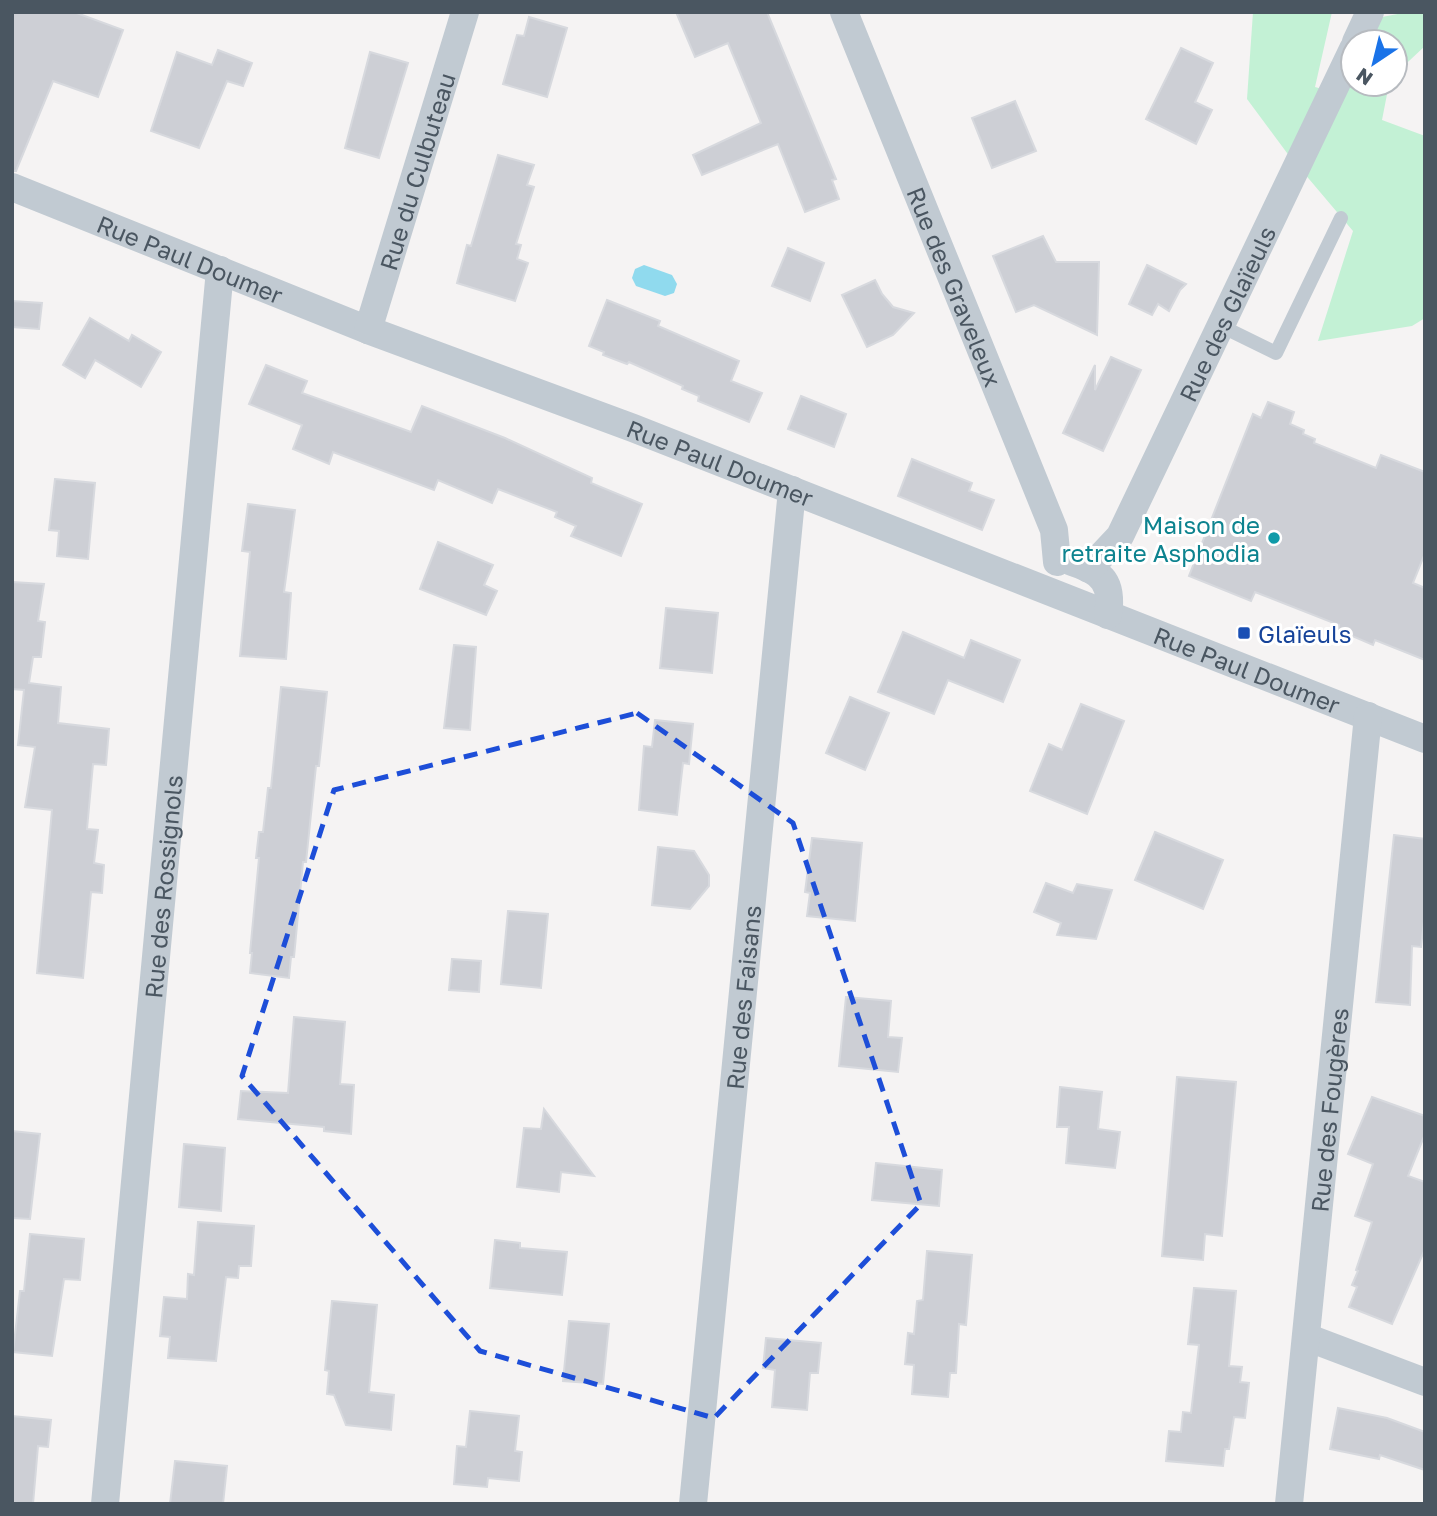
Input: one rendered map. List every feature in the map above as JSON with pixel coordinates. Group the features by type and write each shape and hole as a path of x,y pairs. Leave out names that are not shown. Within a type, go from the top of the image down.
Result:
{"street":[{"name":"Rue du Culbuteau","path":"368,330 465,12"},
{"name":"Rue des Graveleux","path":"844,12 1054,530 1057,562"},
{"path":"1363,28 1370,12"},
{"name":"Rue des Glaïeuls","path":"1089,569 1120,536 1339,77"},
{"name":"Rue Paul Doumer","path":"12,187 368,330 633,428 1425,739"},
{"name":"Rue des Rossignols","path":"105,1504 220,270"},
{"name":"Rue des Faisans","path":"693,1504 792,490"},
{"path":"1035,587 1042,571 1057,562 1073,562 1102,578 1111,595 1108,615"},
{"name":"Rue des Fougères","path":"1289,1504 1368,716"},
{"path":"1306,1337 1425,1382"}],"lane":[{"path":"1221,326 1276,353 1341,218"}],"highlighted area":[{"path":"637,713 793,823 921,1204 714,1418 480,1351 242,1076 334,790"}],"green space":[{"path":"1253,12 1332,12 1315,87 1337,93 1339,90 1339,98 1386,98 1382,120 1425,136 1425,318 1412,326 1318,341 1353,231 1287,153 1247,99"},
{"path":"1425,12 1425,46 1409,61 1409,28 1375,28 1382,17"}],"water":[{"path":"644,265 672,275 677,284 674,293 665,296 636,286 632,278 635,269"}],"building":[{"path":"12,12 74,12 123,30 98,97 53,81 16,171 12,171"},
{"path":"676,12 767,12 836,179 832,180 839,199 805,212 778,144 702,175 693,155 761,123 728,43 695,57"},
{"path":"529,17 567,28 547,97 503,84 517,35 524,36"},
{"path":"1181,48 1213,63 1195,102 1212,110 1196,144 1146,119"},
{"path":"218,50 252,63 243,86 227,81 199,148 151,131 177,52 212,65"},
{"path":"370,52 408,63 379,158 345,148"},
{"path":"1015,101 1036,151 992,168 972,118"},
{"path":"498,155 534,165 527,185 534,187 516,244 521,245 517,259 528,263 515,301 457,283"},
{"path":"1043,236 1056,262 1099,262 1097,335 1034,305 1016,312 993,256"},
{"path":"788,248 824,263 810,301 772,286"},
{"path":"1147,265 1186,284 1169,311 1158,304 1152,315 1129,304"},
{"path":"875,280 893,307 914,313 893,335 867,347 842,295"},
{"path":"607,300 660,321 658,326 739,361 731,381 762,393 749,422 698,401 699,396 682,389 683,386 629,362 627,364 603,355 604,352 589,346"},
{"path":"12,301 42,303 39,329 12,327"},
{"path":"90,318 129,341 132,335 161,352 141,387 95,360 85,378 63,365"},
{"path":"1111,357 1141,370 1103,451 1063,433 1095,365 1095,390"},
{"path":"266,365 307,381 302,393 411,432 422,406 505,438 592,478 591,483 642,504 621,556 571,536 576,526 555,517 557,512 498,489 492,503 438,480 434,490 333,452 329,464 293,449 302,425 249,404"},
{"path":"801,396 846,414 834,447 788,429"},
{"name":"Maison de retraite Asphodia","path":"1268,402 1294,412 1290,424 1304,430 1303,434 1315,439 1314,443 1376,468 1381,455 1425,472 1425,553 1413,583 1425,588 1425,660 1375,640 1373,645 1338,630 1339,625 1255,592 1251,601 1189,576 1253,414 1261,418"},
{"path":"912,459 972,483 969,491 994,500 982,530 898,496"},
{"path":"55,479 95,483 88,559 57,556 59,531 49,530"},
{"path":"248,504 295,510 284,592 291,593 286,659 240,656 250,552 242,551"},
{"path":"438,542 493,565 484,585 497,591 486,615 420,589"},
{"path":"12,582 44,584 38,621 45,622 41,657 33,657 29,683 61,687 58,723 109,729 106,765 93,764 87,829 98,830 94,863 104,865 102,893 91,892 83,978 37,973 52,810 25,807 35,747 18,745 24,690 12,689"},
{"path":"666,608 718,613 712,673 660,668"},
{"path":"903,632 964,658 971,640 1020,660 1003,702 948,680 934,714 878,692"},
{"path":"454,645 476,647 470,730 444,728"},
{"path":"281,687 327,692 306,862 303,862 294,957 291,957 289,978 250,973 259,858 256,858 259,832 263,832 268,788 271,788"},
{"path":"850,697 889,713 865,770 826,753"},
{"path":"1081,704 1124,721 1087,814 1030,791 1049,744 1062,750"},
{"path":"655,720 693,724 689,764 683,763 677,815 639,810 644,746 652,747"},
{"path":"1155,832 1223,860 1203,909 1135,880"},
{"path":"1394,835 1425,839 1425,913 1421,947 1412,946 1410,1005 1376,1002"},
{"path":"812,838 862,843 855,921 807,916 810,893 805,892"},
{"path":"658,847 694,851 709,875 709,886 690,909 652,905"},
{"path":"1046,883 1073,893 1077,884 1112,890 1096,939 1057,935 1061,923 1034,912"},
{"path":"508,911 548,914 541,988 501,984"},
{"path":"452,959 481,961 479,992 449,990"},
{"path":"846,997 891,1001 888,1037 902,1038 898,1072 839,1066"},
{"path":"294,1017 345,1022 340,1084 354,1085 351,1134 324,1131 324,1127 238,1119 241,1091 288,1093"},
{"path":"1177,1077 1236,1082 1222,1236 1205,1234 1203,1260 1162,1256"},
{"path":"1060,1087 1102,1092 1098,1129 1120,1132 1115,1168 1066,1163 1069,1127 1057,1127"},
{"path":"1372,1097 1425,1116 1425,1134 1408,1176 1425,1182 1425,1249 1392,1324 1349,1307 1357,1287 1352,1285 1358,1271 1356,1270 1372,1222 1355,1216 1373,1164 1348,1154"},
{"path":"544,1109 594,1176 561,1172 559,1192 517,1187 524,1128 541,1129"},
{"path":"12,1131 40,1134 30,1219 12,1218"},
{"path":"184,1144 225,1148 221,1211 179,1207"},
{"path":"876,1163 942,1170 939,1206 872,1200"},
{"path":"198,1222 254,1226 251,1266 239,1266 238,1278 226,1277 216,1361 168,1358 170,1337 160,1336 164,1297 187,1299 188,1274 194,1275"},
{"path":"30,1234 84,1239 80,1280 64,1279 52,1356 13,1352 20,1291 24,1291"},
{"path":"495,1240 520,1243 520,1248 567,1252 562,1295 490,1288"},
{"path":"927,1251 972,1255 966,1325 959,1324 956,1373 950,1373 948,1397 912,1394 914,1365 905,1364 908,1333 914,1334 917,1301 923,1300"},
{"path":"1194,1288 1236,1291 1229,1366 1242,1367 1240,1382 1249,1383 1245,1418 1234,1417 1229,1449 1225,1449 1223,1466 1166,1461 1169,1431 1181,1432 1183,1412 1191,1413 1199,1345 1188,1344"},
{"path":"332,1301 377,1305 369,1392 394,1395 391,1430 346,1425 334,1395 327,1394 329,1371 325,1370"},
{"path":"569,1321 609,1324 603,1384 563,1381"},
{"path":"766,1338 821,1343 818,1373 810,1373 807,1410 772,1407 775,1370 763,1368"},
{"path":"1338,1408 1387,1418 1425,1432 1425,1470 1380,1455 1379,1459 1330,1449"},
{"path":"470,1411 519,1416 515,1451 522,1452 519,1481 488,1478 487,1487 454,1484 457,1446 466,1447"},
{"path":"12,1416 51,1420 48,1447 38,1446 33,1504 12,1504"},
{"path":"175,1461 227,1466 223,1504 170,1504"}],"place":[{"name":"Maison de retraite Asphodia","path":"1274,538"},
{"name":"Glaïeuls","path":"1244,633"}]}
